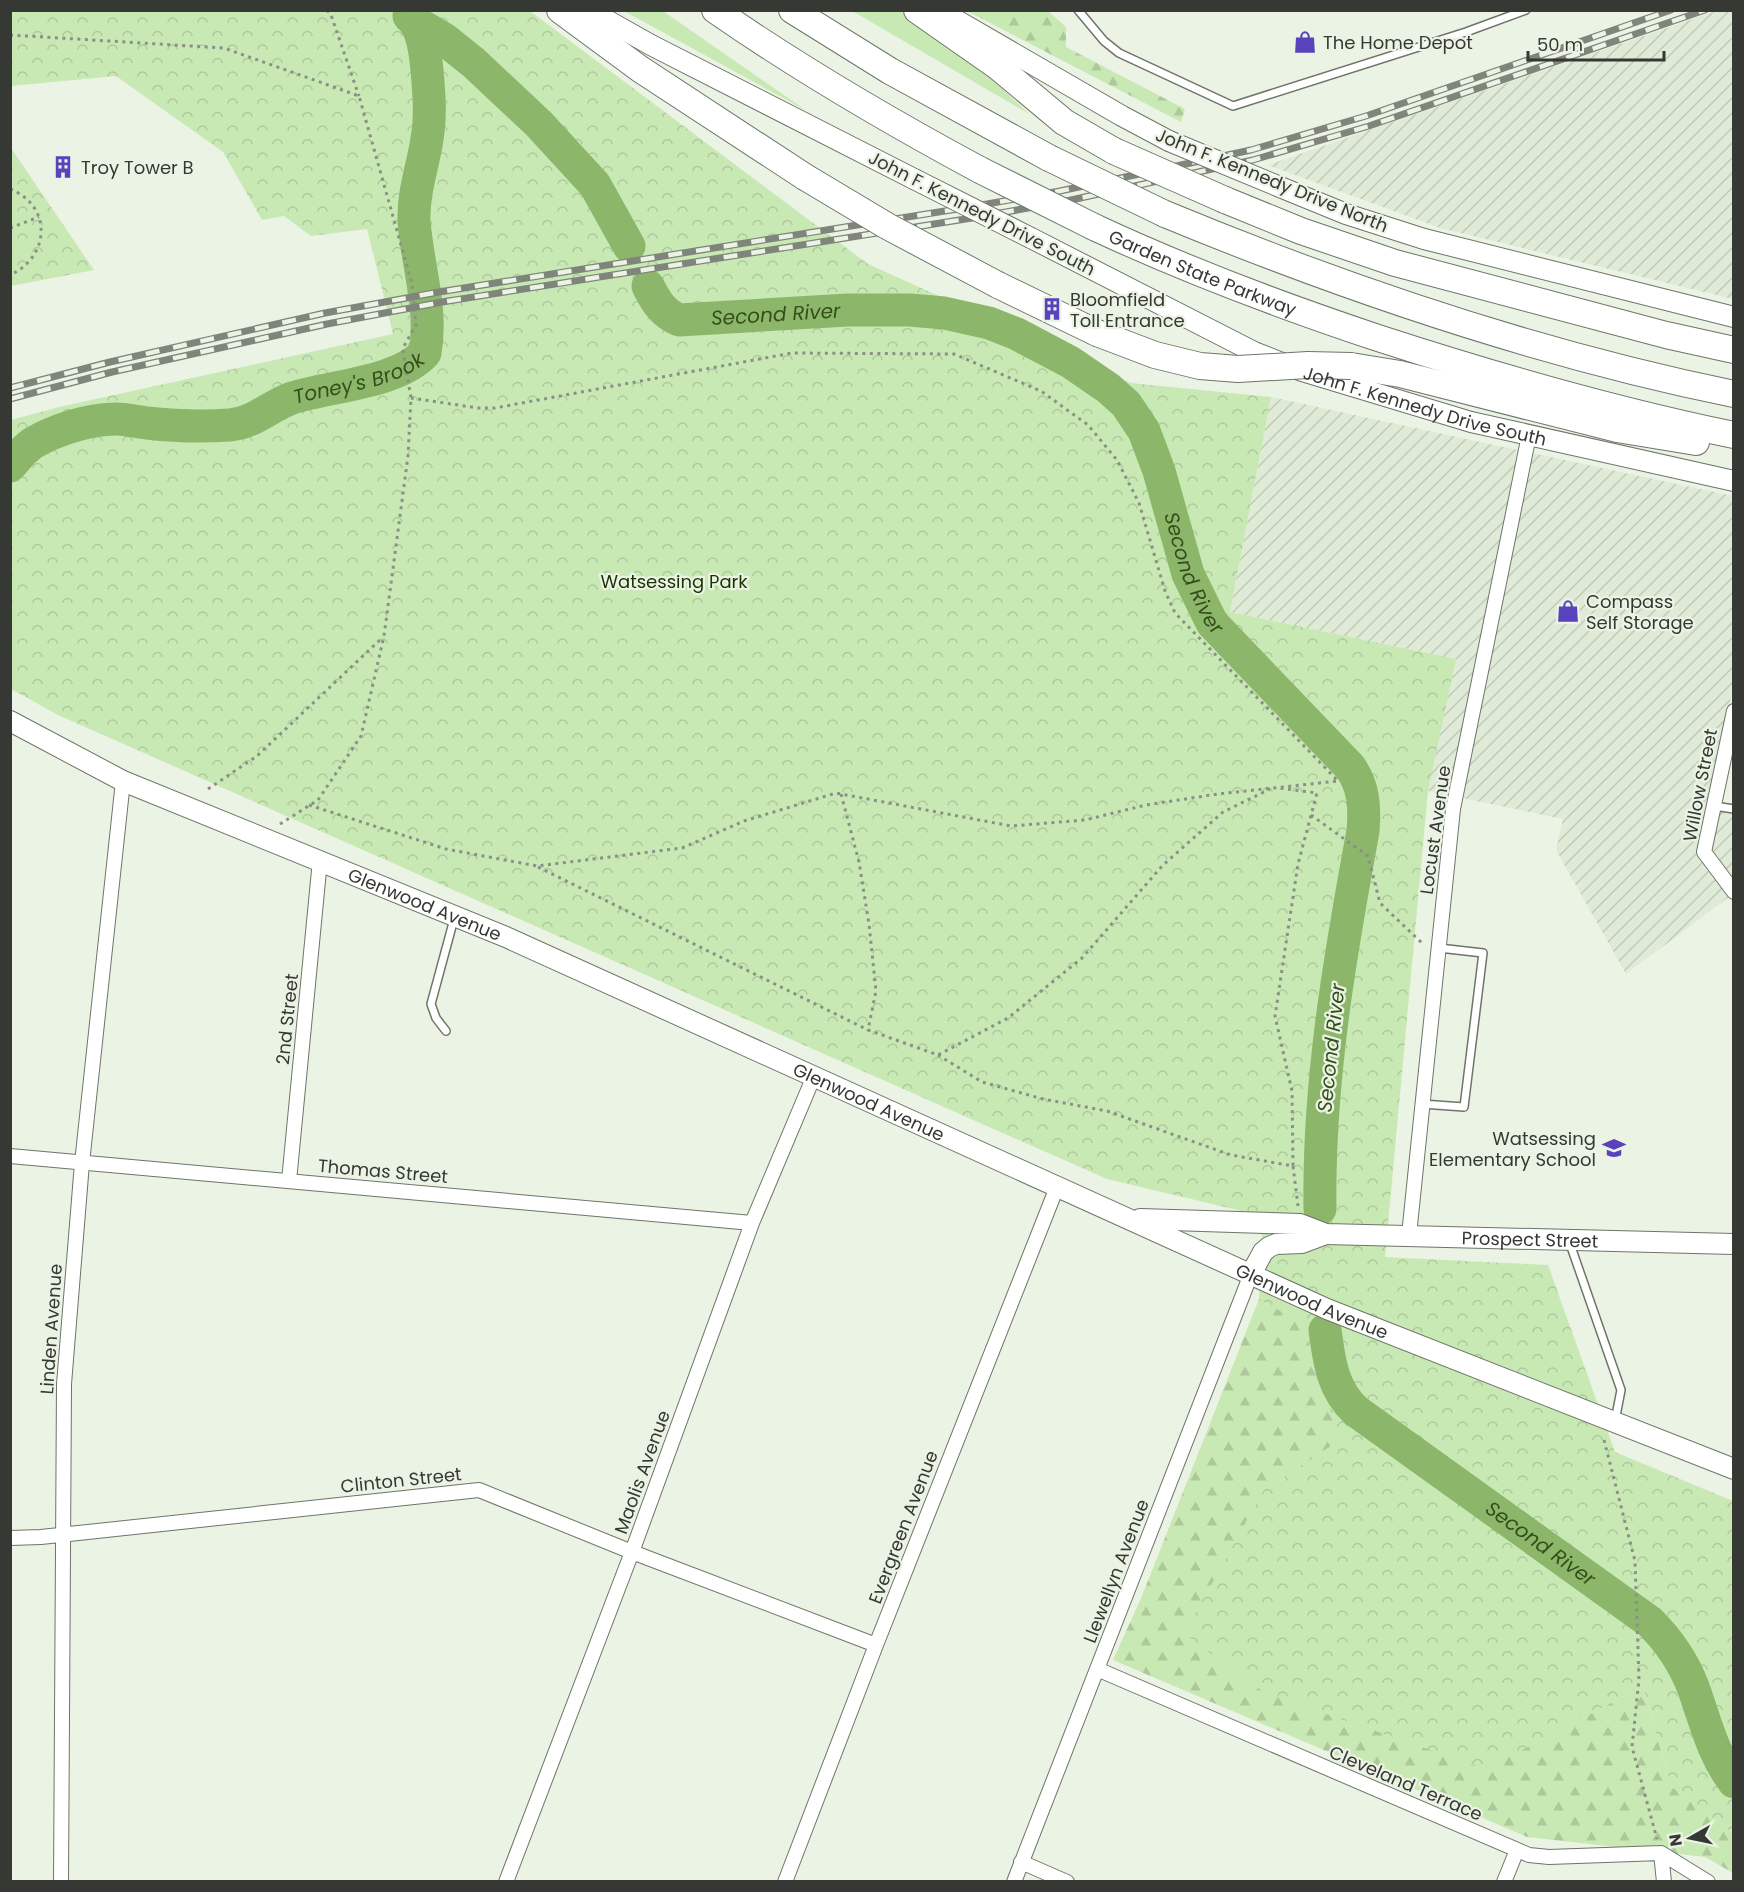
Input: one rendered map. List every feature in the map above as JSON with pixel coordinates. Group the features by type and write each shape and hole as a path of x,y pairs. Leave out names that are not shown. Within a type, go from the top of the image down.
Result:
{"highway":[{"path":"560,10 640,69 805,177 887,226 998,285 1097,333 1155,355 1200,366 1221,368 1308,364 1351,366 1400,374 1617,429 1682,441 1734,446"},
{"name":"Garden State Parkway","path":"715,10 770,48 854,99 980,170 1142,249 1274,302 1410,348 1558,393 1734,435"},
{"path":"792,10 909,82 1048,158 1165,214 1314,274 1439,316 1558,352 1734,394"},
{"path":"917,10 997,66 1064,122 1114,151 1225,201 1301,231 1395,263 1666,335 1734,350"}],"street":[{"name":"John F. Kennedy Drive South","path":"589,10 651,45 1254,352 1286,366 1439,413 1734,481"},
{"name":"John F. Kennedy Drive North","path":"939,10 1122,117 1169,141 1346,214 1424,239 1734,318"},
{"name":"Locust Avenue","path":"1409,1235 1456,792 1529,435"},
{"name":"Willow Street","path":"1734,711 1704,852 1734,892"},
{"name":"Glenwood Avenue","path":"10,721 123,781 455,916 1327,1309 1734,1469"},
{"name":"Linden Avenue","path":"62,1881 64,1384 82,1162 123,781"},
{"name":"2nd Street","path":"290,1181 320,860"},
{"name":"Maolis Avenue","path":"506,1881 632,1552 753,1223 814,1076"},
{"name":"Thomas Street","path":"10,1156 753,1223"},
{"name":"Evergreen Avenue","path":"785,1881 1057,1186"},
{"name":"Prospect Street","path":"1128,1218 1300,1224 1326,1234 1734,1244"},
{"name":"Prospect Street","path":"1251,1274 1263,1252 1269,1247 1276,1244 1302,1243 1326,1234"},
{"name":"Llewellyn Avenue","path":"1014,1881 1251,1274"},
{"name":"Clinton Street","path":"10,1538 63,1535 479,1490 632,1552 876,1645"},
{"name":"Cleveland Terrace","path":"1098,1669 1529,1855 1549,1857 1661,1853"},
{"path":"1504,1881 1517,1850"},
{"path":"1661,1853 1664,1881"},
{"path":"1661,1853 1708,1881"},
{"path":"1022,1862 1067,1881"}],"lane":[{"path":"1078,10 1104,41 1119,53 1233,106 1466,32 1515,12 1526,10"},
{"path":"1714,806 1734,809"},
{"path":"446,1031 436,1018 431,1004 455,916"},
{"path":"1422,1104 1464,1107 1483,953 1438,953"},
{"path":"1568,1239 1621,1390 1615,1421"}],"path":[{"path":"260,837 318,800 361,736 384,636 408,456 411,398 404,346 416,325 412,284 359,96 331,15 327,10"},
{"path":"10,35 224,48 359,96"},
{"path":"10,189 24,196 33,206 39,217 42,231 34,258 24,268 10,275"},
{"path":"10,228 39,217"},
{"path":"411,398 478,408 495,408 792,353 954,354 1041,391 1088,425 1117,460 1139,503 1165,591 1175,613 1338,781 1218,794 1146,805 1085,820 1011,826 836,793 744,822 682,848 537,866"},
{"path":"207,789 257,756 384,636"},
{"path":"309,805 447,849 537,866 868,1030 938,1055 982,1082 1043,1099 1107,1111 1231,1155 1293,1166 1292,1091 1275,1016 1298,864 1317,793 1273,788 1222,812 1163,865 1082,958 1008,1018 938,1055"},
{"path":"841,794 859,862 869,924 876,990 868,1030"},
{"path":"1311,814 1368,856 1380,903 1438,953"},
{"path":"1604,1440 1635,1561 1639,1678 1632,1747 1661,1853"}],"shaded area":[{"path":"1719,10 1733,11 1733,299 1440,228 1268,165"},
{"path":"1271,397 1733,496 1733,683 1715,801 1733,804 1733,894 1626,974 1556,850 1563,819 1428,791 1455,659 1230,612"}],"green space":[{"name":"Watsessing Park","path":"11,11 530,11 868,264 1131,383 1271,397 1230,612 1456,659 1428,791 1385,1257 1548,1265 1615,1452 1733,1501 1733,1833 1671,1786 1643,1686 1486,1769 1265,1693 1184,1634 1263,1491 1340,1440 1302,1323 1259,1299 1263,1216 1107,1179 58,715 11,689 11,420 59,407 393,334 367,229 311,236 284,216 262,220 223,152 116,76 11,86"},
{"path":"624,11 663,11 807,111"},
{"path":"852,11 900,11 952,42 1029,114"},
{"path":"967,11 1048,11 1066,27 1066,47 1185,109 1181,122"},
{"path":"11,148 94,270 11,286"},
{"path":"1259,1299 1573,1440 1733,1501 1485,1769 1643,1686 1671,1786 1733,1833 1733,1873 1705,1857 1527,1837 1113,1660 1142,1596"}],"waterway":[{"name":"Second River","path":"409,16 444,39 474,63 539,124 595,185 629,246"},
{"name":"Toney's Brook","path":"10,466 33,443 73,426 116,419 188,426 239,424 292,398 398,371 425,353 426,303 414,210 427,139 429,104 425,51 415,22"},
{"name":"Second River","path":"648,286 660,306 679,320 848,310 910,310 944,313 989,323 1017,334 1070,362 1108,388 1126,404 1144,431 1159,471 1188,574 1212,623 1350,767 1361,790 1364,814 1363,831 1346,925 1327,1067 1320,1161 1320,1209"},
{"name":"Second River","path":"1325,1330 1333,1374 1342,1393 1356,1411 1657,1629 1685,1669 1720,1760 1734,1782"}],"railway":[{"path":"10,388 110,362 325,313 439,292 970,207 1060,191 1251,150 1366,116 1671,10"},
{"path":"10,399 112,372 327,324 442,302 972,218 1062,202 1253,160 1369,126 1705,10"}],"place":[{"name":"The Home Depot","path":"1305,42"},
{"name":"Troy Tower B","path":"63,167"},
{"name":"Bloomfield Toll Entrance","path":"1052,309"},
{"name":"Compass Self Storage","path":"1568,611"},
{"name":"Watsessing Elementary School","path":"1614,1148"}]}
